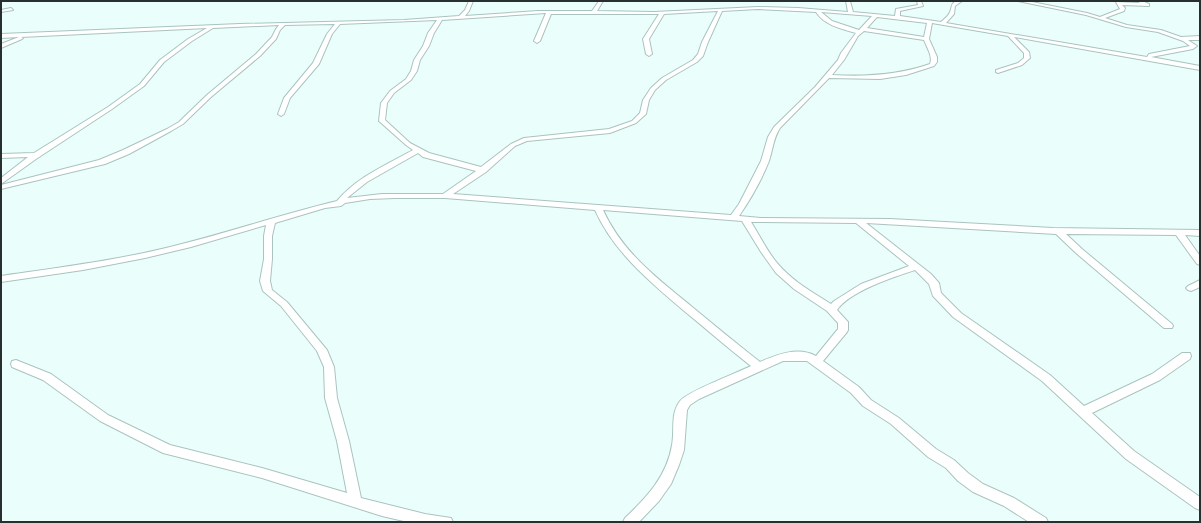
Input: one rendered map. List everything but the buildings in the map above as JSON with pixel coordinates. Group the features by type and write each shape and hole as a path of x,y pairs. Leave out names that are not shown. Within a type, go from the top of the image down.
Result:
{"street":[{"path":"459,18 467,11 471,1"},
{"path":"594,12 601,1"},
{"path":"848,1 851,14"},
{"path":"897,17 898,10 919,6 921,4 919,1"},
{"path":"941,24 950,17 954,10 953,6 960,1"},
{"path":"1020,1 1101,18 1122,25 1159,31 1194,46 1180,51 1144,58"},
{"path":"1101,18 1122,10 1123,8 1118,3 1147,5 1139,1"},
{"path":"1,36 214,26 440,20 516,13 663,12 721,9 736,6 897,17 1200,68"},
{"path":"1,11 11,9"},
{"path":"445,196 483,170 513,145 526,139 610,131 634,122 643,114 646,100 653,89 664,79 695,61 701,55 705,42 721,9"},
{"path":"818,11 819,15 827,20 862,31 926,39"},
{"path":"537,41 549,12"},
{"path":"649,54 646,39 663,12"},
{"path":"733,218 743,204 765,161 771,138 777,127 827,76 876,15"},
{"path":"440,20 430,33 426,46 414,65 414,71 408,80 392,92 384,103 382,121 408,144 418,150 437,158 483,170"},
{"path":"827,76 871,79 904,74 918,70 934,62 934,57 926,39 930,22"},
{"path":"281,114 287,98 316,64 330,34 338,23"},
{"path":"1,187 102,162 126,152 169,130 181,123 209,96 258,55 274,38 278,29 284,24"},
{"path":"1,182 38,155 142,85 162,61 190,40 214,26"},
{"path":"998,71 1020,64 1027,58 1027,53 1010,35"},
{"path":"1,46 25,36"},
{"path":"1178,38 1200,38"},
{"path":"338,204 348,192 358,184 418,150"},
{"path":"1,156 38,155"},
{"path":"1,279 91,266 164,251 338,204 380,196 445,196 745,219 890,221 1058,231 1200,233"},
{"path":"598,208 614,239 632,259 656,282 758,366"},
{"path":"745,219 772,263 779,271 791,283 832,309 843,322 843,330 817,361"},
{"path":"857,220 934,283 936,294 957,315 1046,378 1130,455 1200,504"},
{"path":"271,222 268,236 268,259 265,281 268,290 284,304 322,350 329,367 331,398 343,441 355,502"},
{"path":"1058,231 1084,256 1168,326"},
{"path":"1179,233 1200,262"},
{"path":"832,309 864,286 915,267"},
{"path":"1191,288 1200,283"},
{"path":"630,522 665,482 674,459 679,440 678,424 682,406 694,396 758,366 781,357 799,356 810,357 817,361 855,390 867,403 895,421 932,453 950,464 978,488 1009,502 1041,522"},
{"path":"1083,412 1156,377 1186,356"},
{"path":"16,364 48,377 104,418 167,449 262,473 355,502 425,520 446,522"}]}
